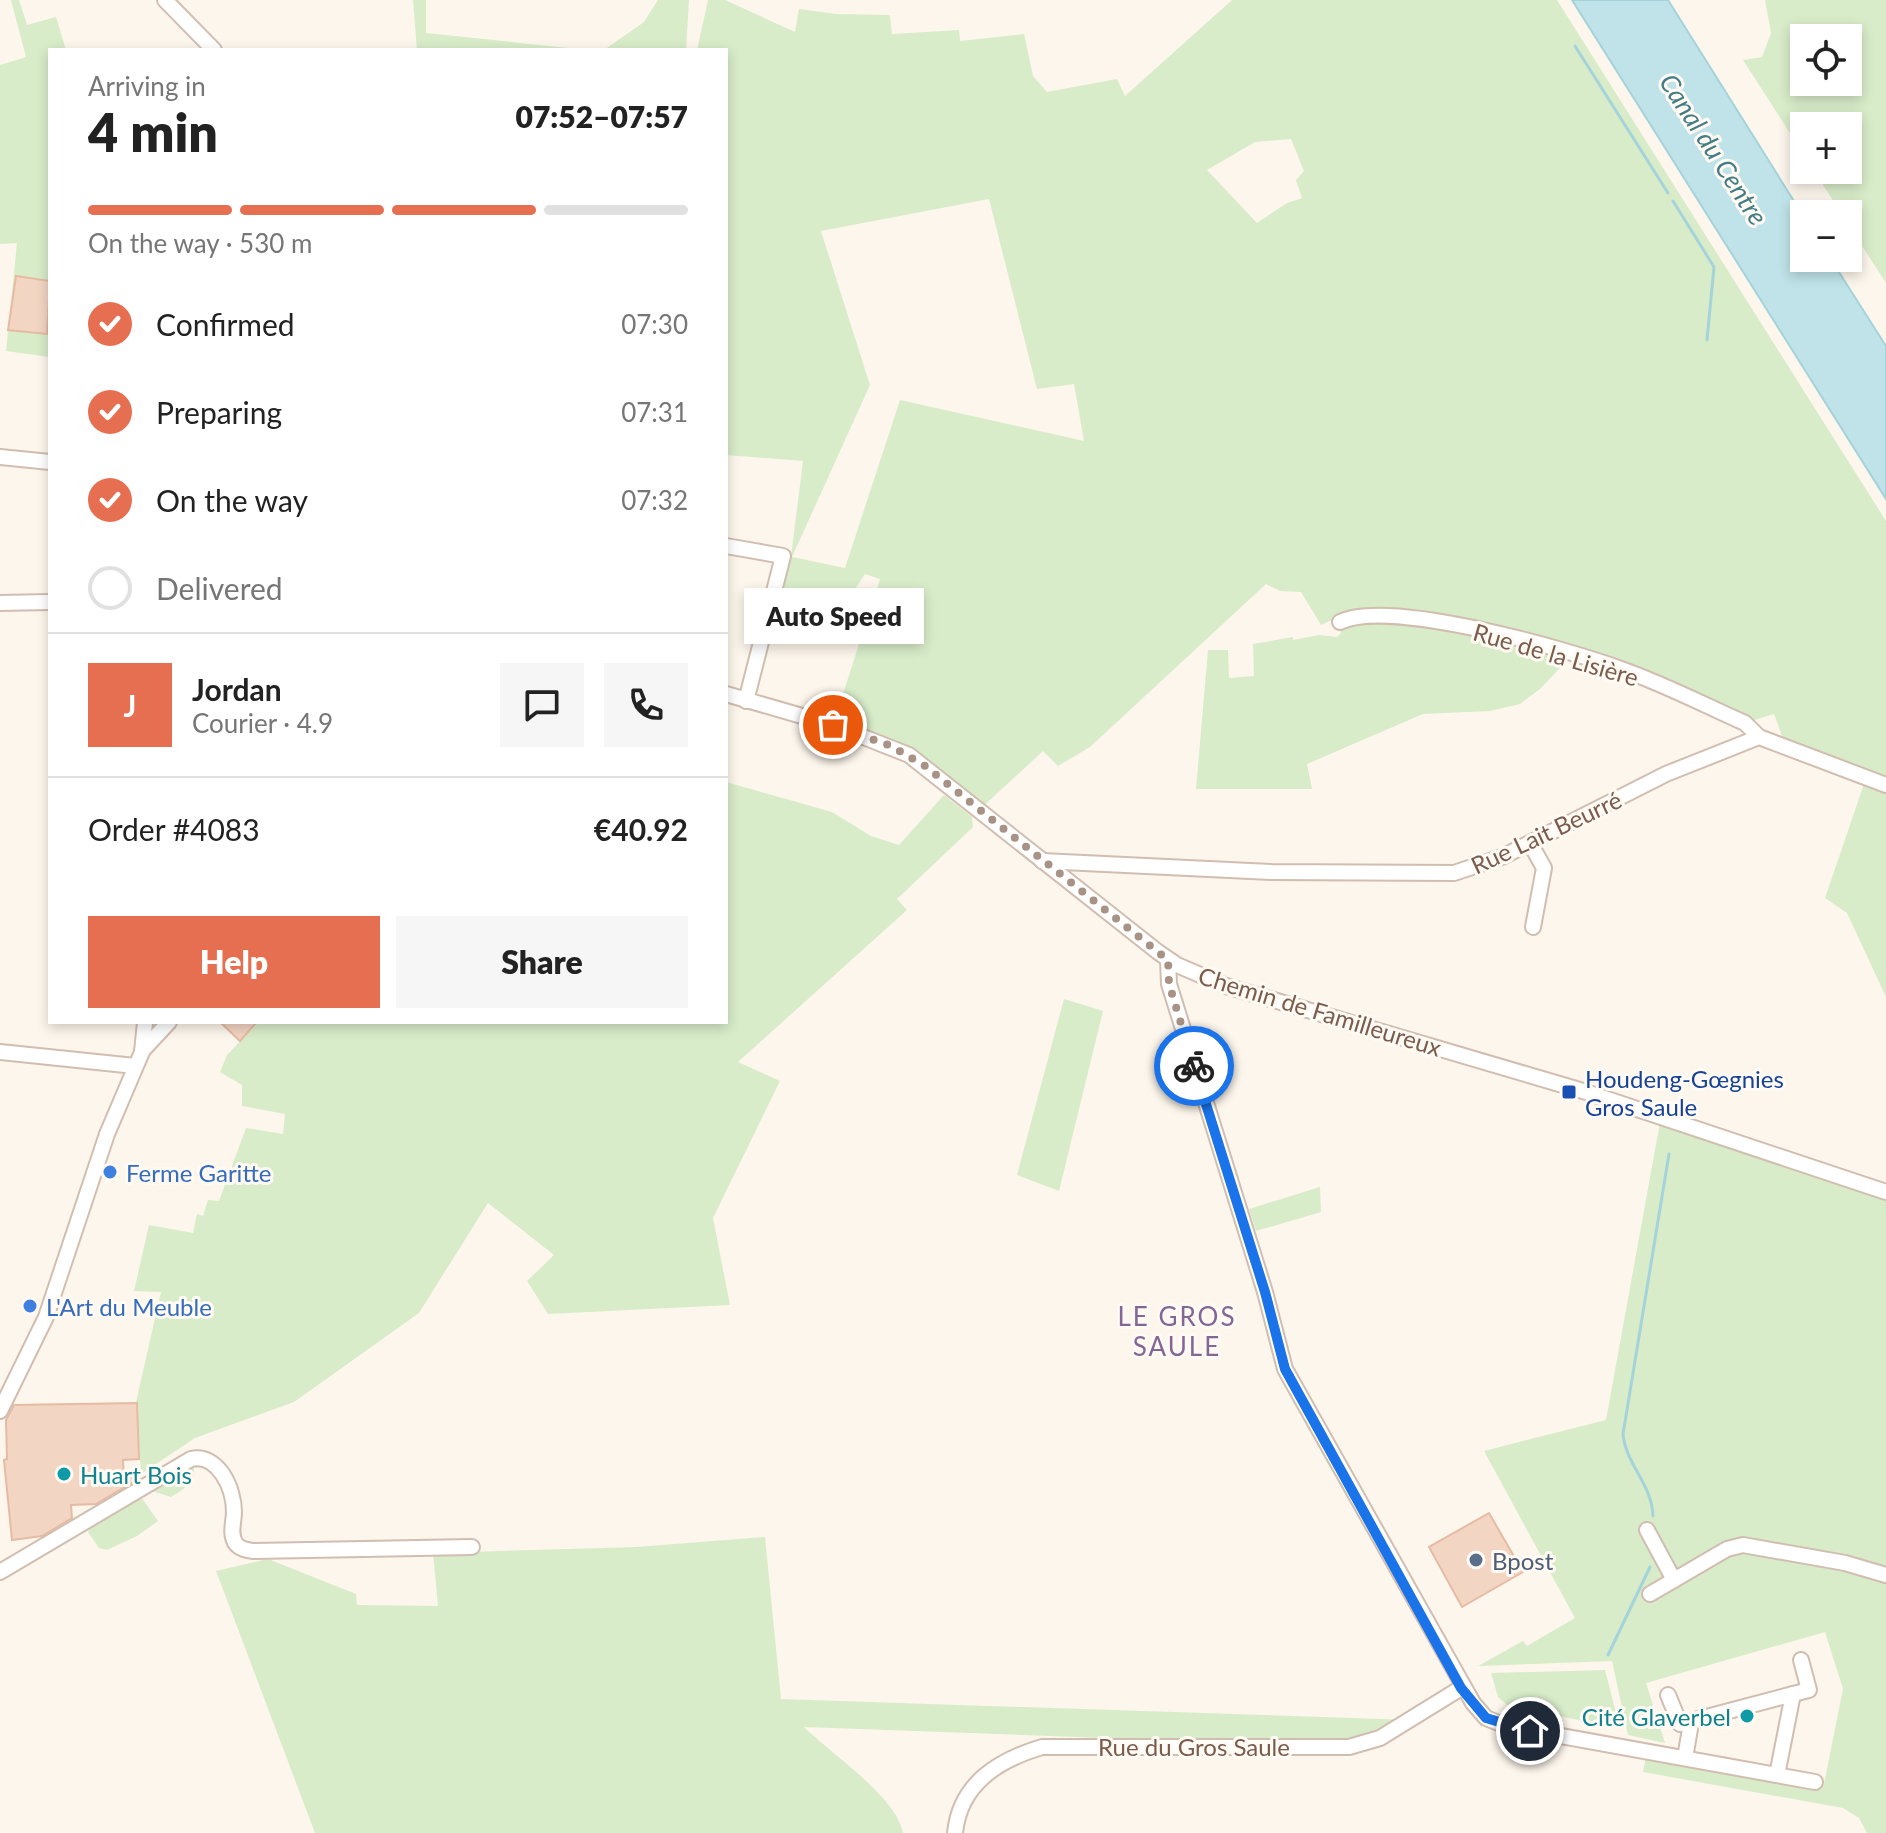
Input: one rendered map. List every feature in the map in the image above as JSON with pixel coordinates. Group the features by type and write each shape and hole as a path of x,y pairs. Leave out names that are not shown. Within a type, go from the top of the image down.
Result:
{"street":[{"path":"165,0 212,48"},
{"path":"0,457 48,462"},
{"path":"728,546 783,556 746,701"},
{"path":"0,603 48,602"},
{"name":"Rue de la Lisière","path":"1340,622 1355,615 1441,621 1572,654 1624,670 1678,693 1745,723 1759,737"},
{"name":"Chemin de Familleureux","path":"728,695 833,725 909,755 1168,960 1226,986 1600,1096 1886,1192"},
{"path":"1759,737 1886,785"},
{"name":"Rue Lait Beurré","path":"1042,861 1271,872 1441,875 1467,871 1530,843 1666,774 1759,737"},
{"path":"1530,843 1544,868 1533,927"},
{"path":"1168,960 1169,984 1265,1292 1285,1369 1461,1688 1486,1718 1506,1726 1815,1782"},
{"path":"0,1411 4,1390 27,1361 46,1317 107,1134 138,1059 145,1024"},
{"path":"138,1059 167,1024"},
{"path":"0,1052 138,1059"},
{"path":"0,1572 199,1457 213,1463 228,1484 233,1505 233,1539 241,1548 253,1551 472,1547"},
{"path":"1647,1530 1674,1580"},
{"path":"1650,1594 1727,1549 1743,1545 1845,1563 1886,1575"},
{"path":"1668,1695 1680,1724 1691,1723 1809,1690 1801,1660"},
{"name":"Rue du Gros Saule","path":"955,1833 961,1810 978,1781 1005,1761 1042,1747 1349,1747 1380,1738 1461,1688"},
{"path":"1777,1775 1793,1694"},
{"path":"1685,1758 1691,1723"}],"green space":[{"path":"11,0 19,0 27,25 56,17 65,48 48,48 48,357 6,351 17,243 0,244 0,65 26,57"},
{"path":"413,0 426,0 426,33 568,48 417,48"},
{"path":"658,0 689,0 686,48 607,48 644,22"},
{"path":"708,0 725,0 795,32 799,9 836,14 890,15 892,34 959,30 960,41 1024,34 1033,76 1047,92 1117,79 1125,96 1232,0 1557,0 1886,521 1886,997 1847,913 1825,898 1866,778 1786,747 1774,714 1745,723 1573,654 1540,689 1520,704 1490,711 1423,714 1307,764 1312,789 1196,789 1208,650 1228,650 1229,678 1254,676 1253,644 1293,637 1293,640 1319,635 1337,637 1341,633 1336,618 1321,625 1301,592 1280,591 1266,584 1090,747 1058,766 1043,751 978,811 925,766 833,725 880,579 865,574 832,624 819,626 810,603 775,587 783,556 791,557 803,461 728,455 728,48 697,48","holes":["1291,139 1304,171 1296,180 1302,198 1287,203 1257,223 1207,170 1255,142","989,199 1037,389 1074,384 1084,441 900,400 845,568 792,557 870,385 821,231"]},
{"path":"1765,0 1886,0 1886,283 1862,246 1862,200 1833,200 1822,184 1862,184 1862,112 1790,112 1790,133 1743,60 1762,57 1771,33"},
{"path":"728,783 832,812 871,836 899,845 944,795 972,817 973,827 897,899 907,910 738,1062 780,1081 713,1218 730,1305 548,1314 527,1281 554,1255 488,1203 419,1313 294,1402 195,1438 141,1474 136,1402 161,1292 134,1291 149,1225 193,1233 197,1214 203,1216 208,1200 219,1201 246,1128 283,1134 285,1114 242,1106 242,1085 220,1072 227,1055 257,1024 728,1024"},
{"path":"1064,999 1103,1011 1059,1191 1017,1175"},
{"path":"1661,1117 1863,1184 1886,1183 1886,1833 1867,1833 1859,1818 1843,1808 1643,1772 1647,1752 1824,1784 1843,1689 1825,1632 1646,1683 1665,1743 1628,1735 1612,1661 1478,1666 1523,1641 1527,1646 1575,1618 1484,1451 1606,1420"},
{"path":"1320,1187 1321,1212 1256,1231 1249,1209"},
{"path":"190,1465 194,1468 192,1478 180,1491 171,1497 152,1491 153,1486"},
{"path":"141,1497 158,1521 137,1536 107,1550 99,1548 88,1532 92,1525"},
{"path":"765,1537 781,1699 1411,1720 1349,1747 804,1727 875,1790 898,1819 903,1833 315,1833 216,1571 268,1559 356,1594 357,1605 438,1606 433,1553 636,1547"},
{"path":"1605,1670 1620,1729 1507,1705 1498,1697 1491,1673"}],"water":[{"name":"Canal du Centre","path":"1572,0 1668,0 1793,200 1790,200 1790,272 1839,272 1886,346 1886,499"}],"building":[{"path":"16,276 48,281 47,334 8,330"},
{"path":"222,1024 255,1024 240,1041"},
{"name":"Huart Bois","path":"137,1403 139,1459 123,1460 124,1478 133,1478 133,1482 96,1504 71,1505 72,1518 42,1536 12,1540 4,1460 7,1459 6,1420 14,1405"},
{"name":"Bpost","path":"1489,1513 1523,1572 1462,1607 1429,1547"}],"waterway":[{"path":"1575,46 1668,193"},
{"path":"1673,201 1714,267 1707,340"},
{"path":"1653,1516 1648,1494 1629,1455 1623,1434 1669,1154"},
{"path":"1608,1655 1650,1567"}],"way so far":[{"path":"833,725 891,746 925,766 1006,834 1168,960 1169,984 1194,1066"}],"place":[{"name":"Auto Speed","path":"833,725"},
{"name":"Houdeng-Gœgnies Gros Saule","path":"1569,1092"},
{"name":"Ferme Garitte","path":"110,1172"},
{"name":"L'Art du Meuble","path":"30,1306"},
{"name":"Huart Bois","path":"64,1474"},
{"name":"Bpost","path":"1476,1560"},
{"name":"Cité Glaverbel","path":"1747,1716"}],"district":[{"name":"LE GROS SAULE","path":"1177,1331"}],"route":[{"path":"1194,1066 1265,1292 1285,1369 1461,1688 1486,1718 1530,1731"}]}
